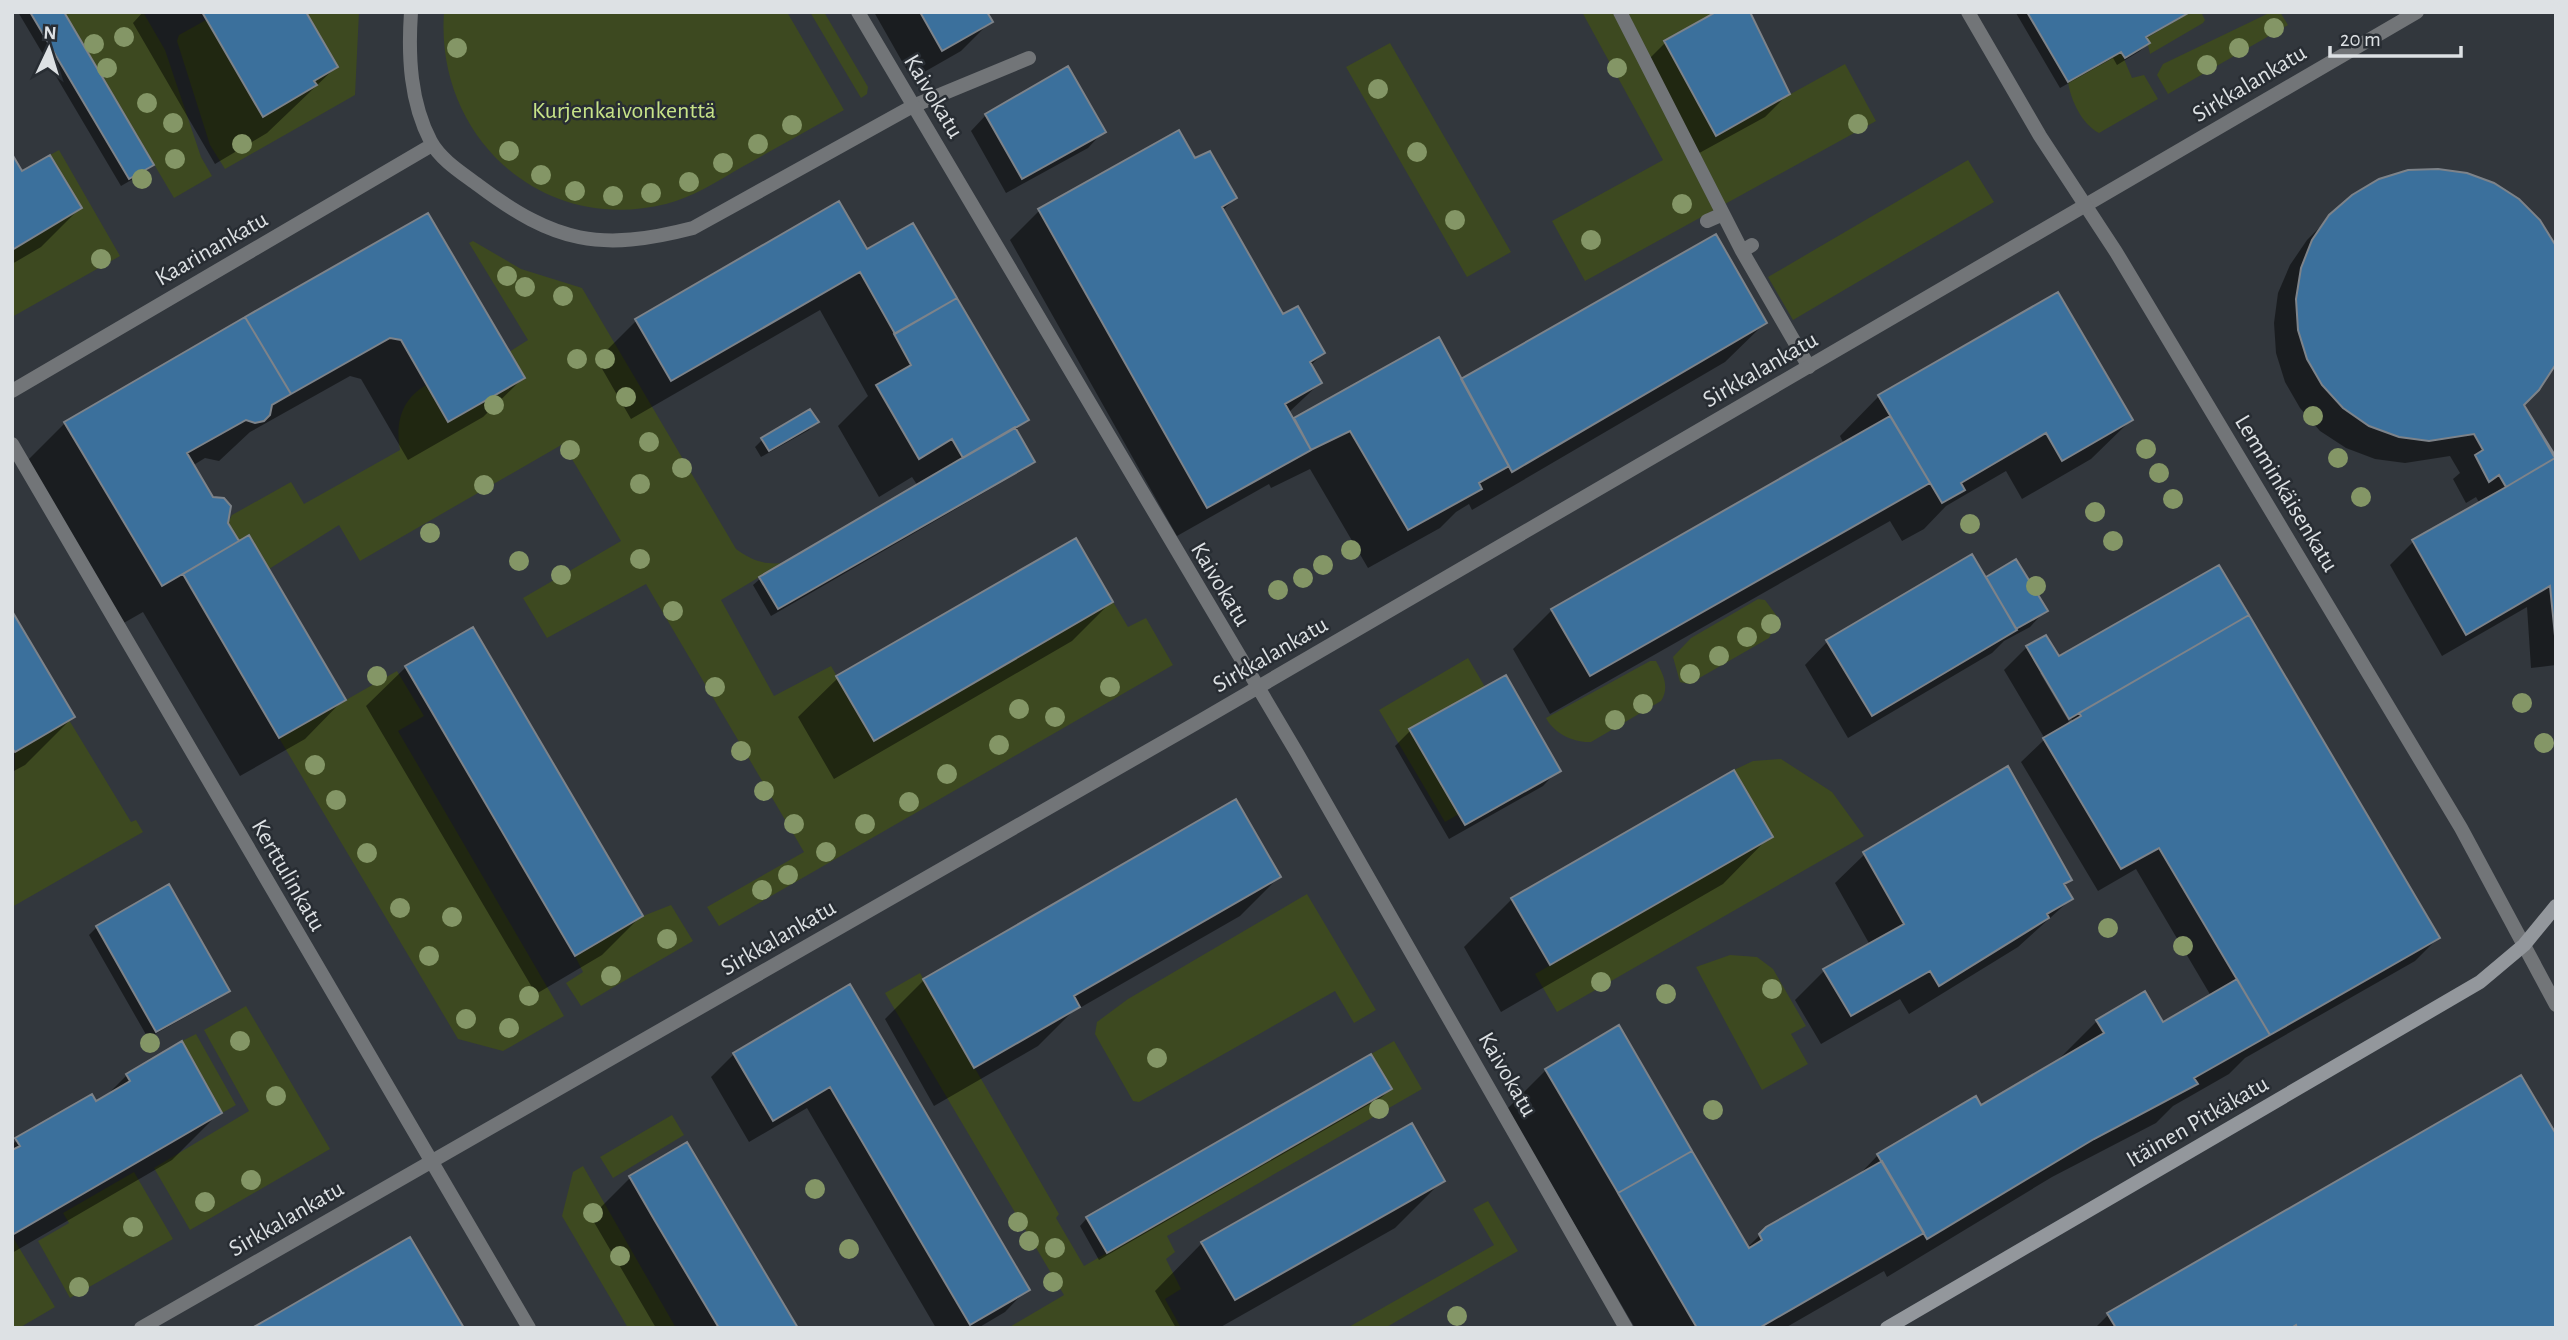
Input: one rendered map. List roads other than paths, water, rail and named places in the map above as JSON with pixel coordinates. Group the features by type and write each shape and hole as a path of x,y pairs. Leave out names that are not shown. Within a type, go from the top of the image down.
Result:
{"main road":[{"name":"Itäinen Pitkäkatu","path":"1887,1328 2480,982 2524,944 2556,906"}],"street":[{"path":"411,12 411,70 421,120 432,145 450,164 481,187 538,223 592,240 619,242 653,238 693,228 913,106 1029,58"},
{"name":"Kaivokatu","path":"858,12 1257,687 1626,1328"},
{"path":"1620,12 1723,214 1747,248 1810,367"},
{"name":"Lemminkäisenkatu","path":"1968,12 2040,136 2085,205 2461,828 2556,1005"},
{"name":"Sirkkalankatu","path":"141,1328 1257,687 2417,12"},
{"name":"Kaarinankatu","path":"12,391 432,145"},
{"path":"1707,221 1723,214"},
{"name":"Kerttulinkatu","path":"12,444 430,1163 529,1328"}],"park label":[{"name":"Kurjenkaivonkenttä","path":"624,110"}]}
